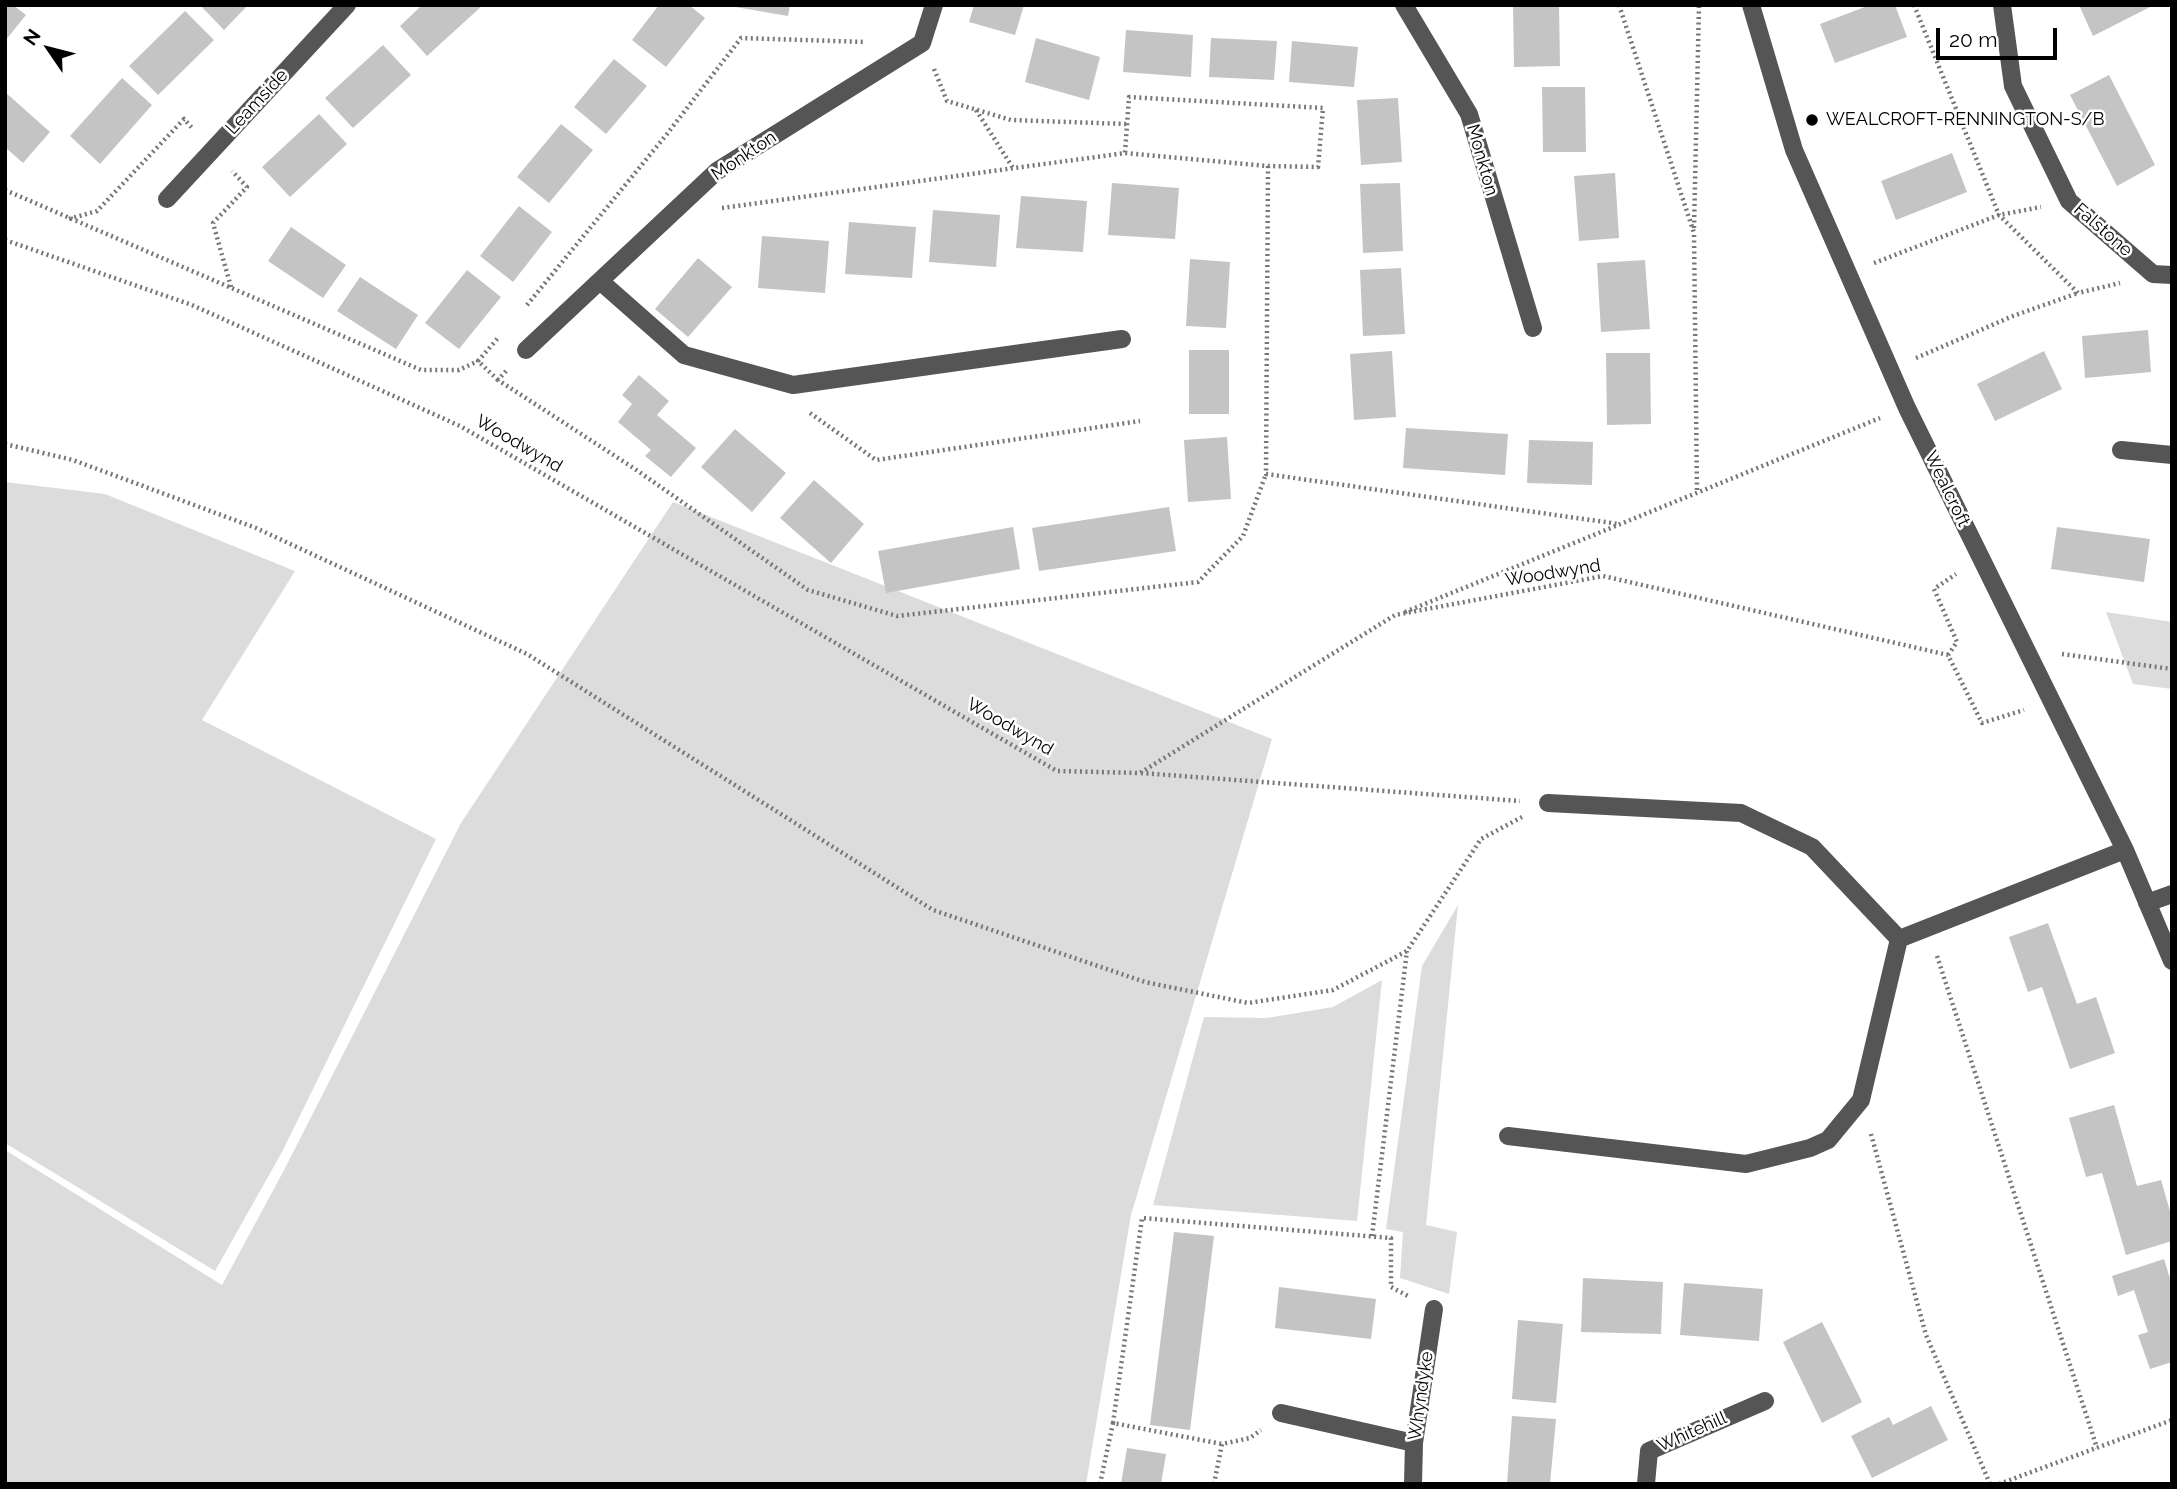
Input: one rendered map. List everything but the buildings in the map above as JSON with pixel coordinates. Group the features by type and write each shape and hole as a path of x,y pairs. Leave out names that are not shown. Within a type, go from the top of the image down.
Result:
{"street":[{"name":"Leamside","path":"167,199 347,5"},
{"name":"Monkton","path":"526,350 717,171 922,43 934,5"},
{"name":"Monkton","path":"1404,5 1469,114 1532,328"},
{"name":"Wealcroft","path":"1751,5 1794,149 1906,408 2125,850 2172,961"},
{"name":"Falstone","path":"2003,5 2013,86 2069,201 2153,274"},
{"path":"2153,274 2172,275"},
{"path":"600,281 684,355 793,386 1122,339"},
{"path":"2121,450 2172,455"},
{"path":"1548,803 1741,813 1812,847 1899,939"},
{"path":"1899,939 2125,850"},
{"path":"2147,903 2172,894"},
{"path":"1508,1136 1746,1164 1811,1149 1828,1140 1861,1100 1899,939"},
{"name":"Whyndyke","path":"1413,1484 1414,1443 1434,1309"},
{"name":"Whitehill","path":"1646,1484 1649,1451 1765,1401"},
{"path":"1281,1413 1414,1443"}],"path":[{"path":"1619,5 1694,233"},
{"path":"1697,493 1694,233 1699,5"},
{"path":"1914,5 1999,215 2078,293"},
{"path":"670,215 1125,153 1268,166 1318,167 1323,108 1129,97 1125,153"},
{"path":"976,110 1013,168"},
{"path":"526,350 498,380 635,469 808,590 897,616 1198,582 1243,536 1266,474 1268,166"},
{"path":"5,190 421,370 459,370 478,361"},
{"path":"1848,272 1999,215 2069,201"},
{"name":"Woodwynd","path":"5,240 192,305 460,426 1057,771 1140,773 1395,615 1603,576 1948,655"},
{"path":"1890,370 2013,316 2078,293 2153,274"},
{"path":"793,386 813,417 876,460 1140,421"},
{"path":"1395,615 1906,408"},
{"path":"5,444 73,460 256,528 527,653 933,910 1145,982 1248,1003 1333,990 1407,951"},
{"path":"1266,474 1619,524"},
{"path":"1934,589 1957,642 1948,655 1982,723 2052,700"},
{"path":"2027,650 2172,670"},
{"path":"1140,773 1548,803"},
{"path":"1372,1236 1407,951 1481,839 1548,803"},
{"path":"1927,928 2097,1448"},
{"path":"1861,1100 1926,1335 1990,1484"},
{"path":"1100,1484 1113,1423 1142,1218 1391,1238 1391,1287 1434,1309"},
{"path":"1113,1423 1222,1444 1250,1438 1281,1413"},
{"path":"1999,1484 2172,1420"},
{"path":"1214,1484 1222,1444"}],"shaded area":[{"path":"5,482 105,494 295,571 202,720 436,839 282,1152 215,1271 5,1143"},
{"path":"673,502 1272,739 1131,1215 1086,1484 5,1484 5,1150 222,1285 283,1172 461,823"},
{"path":"2106,612 2172,622 2172,689 2133,684"},
{"path":"1458,905 1426,1225 1457,1232 1449,1294 1400,1278 1403,1232 1386,1229 1422,966"},
{"path":"1382,980 1357,1221 1153,1205 1204,1017 1267,1018 1333,1007"}],"place":[{"name":"WEALCROFT-RENNINGTON-S/B","path":"1812,120"}]}
